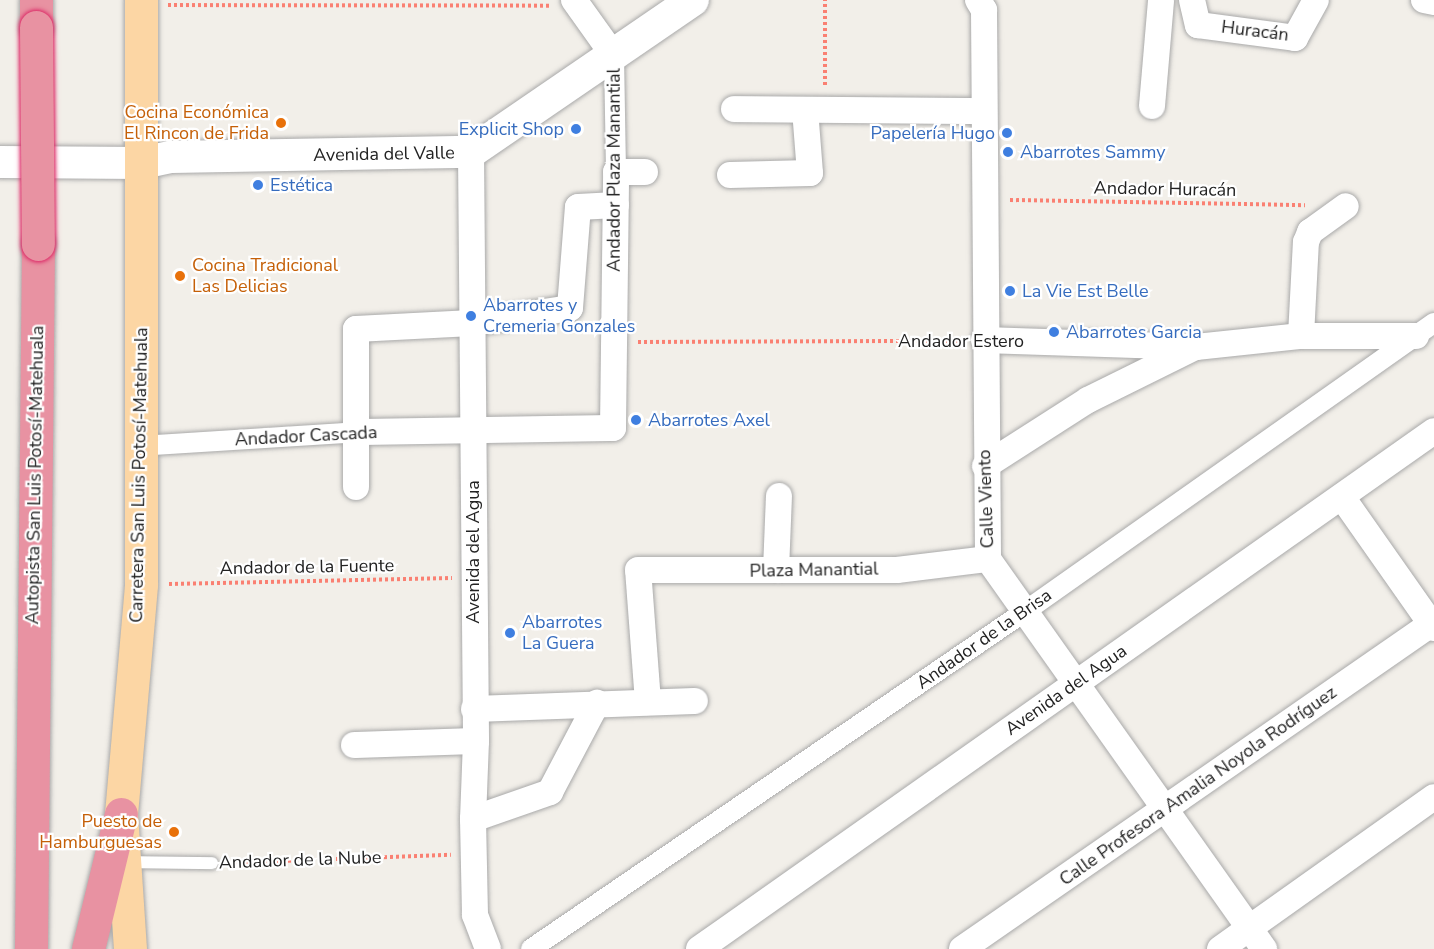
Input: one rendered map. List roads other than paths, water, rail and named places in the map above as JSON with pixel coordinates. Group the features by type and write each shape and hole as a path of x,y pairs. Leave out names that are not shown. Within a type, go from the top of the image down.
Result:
{"highway":[{"name":"Autopista San Luis Potosí-Matehuala","path":"31,949 38,244 36,13"},
{"path":"88,949 121,814"}],"main road":[{"name":"Carretera San Luis Potosí-Matehuala","path":"130,949 121,814 141,584 139,446 152,157 141,2"}],"street":[{"name":"Avenida del Valle","path":"0,162 471,152 693,0"},
{"name":"Calle Viento","path":"978,0 984,10 984,340 988,559 1027,610 1257,939"},
{"path":"1152,106 1161,0"},
{"name":"Huracán","path":"1192,0 1198,25 1295,38 1316,0"},
{"path":"1424,0 1434,2"},
{"path":"576,3 614,56"},
{"name":"Andador Plaza Manantial","path":"613,428 616,205 614,56"},
{"path":"735,109 984,111"},
{"path":"730,175 810,173 815,110"},
{"name":"Avenida del Valle","path":"0,144 152,157"},
{"name":"Avenida del Agua","path":"471,152 476,741 473,819 475,915 486,947"},
{"path":"616,172 645,172"},
{"path":"356,488 359,432 356,329 472,323 570,308 578,207 616,205"},
{"path":"1300,336 1306,242 1310,232 1346,206"},
{"name":"Andador Estero","path":"984,340 1196,346 1300,336 1425,330"},
{"name":"Andador de la Brisa","path":"531,949 1027,610 1425,330"},
{"path":"985,466 1088,400 1196,346"},
{"name":"Andador Cascada","path":"139,446 473,427 613,428"},
{"name":"Avenida del Agua","path":"699,949 1434,431"},
{"path":"776,570 779,496"},
{"path":"1342,497 1433,625"},
{"name":"Plaza Manantial","path":"648,702 638,570 897,570 988,559"},
{"name":"Calle Profesora Amalia Noyola Rodríguez","path":"962,949 1433,625"},
{"path":"474,709 695,701"},
{"path":"473,819 550,792 597,703"},
{"path":"354,745 476,741"},
{"path":"1220,949 1257,939 1434,797"}],"lane":[{"name":"Andador de la Nube","path":"124,862 212,863"}],"place":[{"name":"Cocina Económica El Rincon de Frida","path":"281,123"},
{"name":"Explicit Shop","path":"576,129"},
{"name":"Papelería Hugo","path":"1007,133"},
{"name":"Abarrotes Sammy","path":"1008,152"},
{"name":"Estética","path":"258,185"},
{"name":"Cocina Tradicional Las Delicias","path":"180,276"},
{"name":"La Vie Est Belle","path":"1010,291"},
{"name":"Abarrotes y Cremeria Gonzales","path":"471,316"},
{"name":"Abarrotes Garcia","path":"1054,332"},
{"name":"Abarrotes Axel","path":"636,420"},
{"name":"Abarrotes La Guera","path":"510,633"},
{"name":"Puesto de Hamburguesas","path":"174,832"}]}
